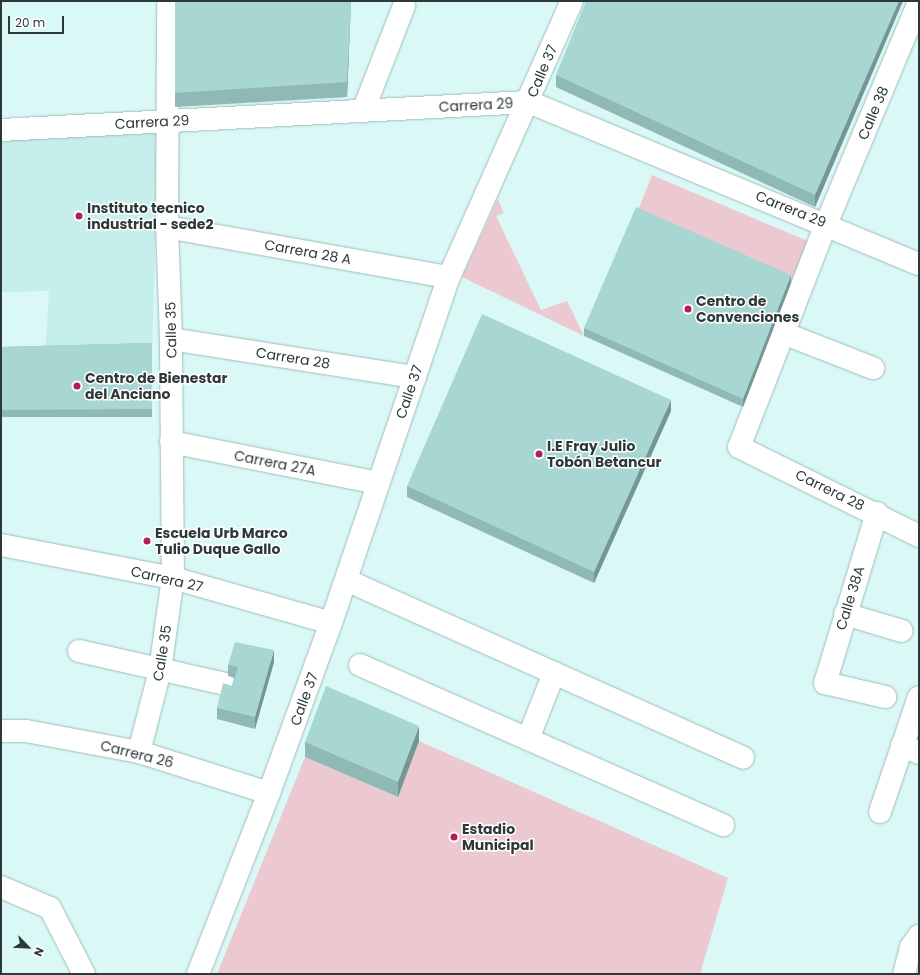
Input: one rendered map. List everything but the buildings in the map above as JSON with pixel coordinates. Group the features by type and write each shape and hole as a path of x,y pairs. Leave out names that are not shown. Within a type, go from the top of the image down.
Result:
{"street":[{"name":"Calle 35","path":"139,752 160,670 173,578 171,442 172,339 167,227 169,121 168,1"},
{"name":"Calle 37","path":"198,974 269,793 332,623 378,483 449,277 529,102 572,1"},
{"name":"Calle 38","path":"739,447 826,224 919,2"},
{"path":"363,111 404,6"},
{"name":"Carrera 29","path":"1,130 529,102 826,224 919,264"},
{"name":"Carrera 28 A","path":"167,227 449,277"},
{"path":"783,333 873,368"},
{"name":"Carrera 28","path":"172,339 415,377"},
{"name":"Carrera 27A","path":"171,442 378,483"},
{"name":"Carrera 28","path":"739,447 877,513 919,536"},
{"name":"Calle 38A","path":"877,513 825,683 885,697"},
{"name":"Carrera 27","path":"1,545 173,578 332,623"},
{"path":"346,580 743,758"},
{"path":"845,614 902,631"},
{"path":"79,651 230,685"},
{"path":"360,665 723,825"},
{"path":"528,738 554,673"},
{"path":"880,812 911,749 919,697"},
{"name":"Carrera 26","path":"1,731 26,731 139,752 269,793"},
{"path":"1,887 50,908 84,974"},
{"path":"904,974 911,947 919,936"}],"shaded area":[{"name":"Instituto tecnico industrial - sede2","path":"159,129 152,351 45,354 49,291 1,292 1,141"},
{"path":"652,175 810,242 791,283 636,215"},
{"path":"498,199 504,213 496,216 541,310 567,301 584,336 462,277"},
{"name":"Estadio Municipal","path":"419,741 728,878 700,974 217,974 305,757 398,797"}],"place":[{"name":"Instituto tecnico industrial - sede2","path":"79,216"},
{"name":"Centro de Convenciones","path":"688,309"},
{"name":"Centro de Bienestar del Anciano","path":"77,386"},
{"name":"I.E Fray Julio Tobón Betancur","path":"539,454"},
{"name":"Escuela Urb Marco Tulio Duque Gallo","path":"147,541"},
{"name":"Estadio Municipal","path":"454,837"}]}
